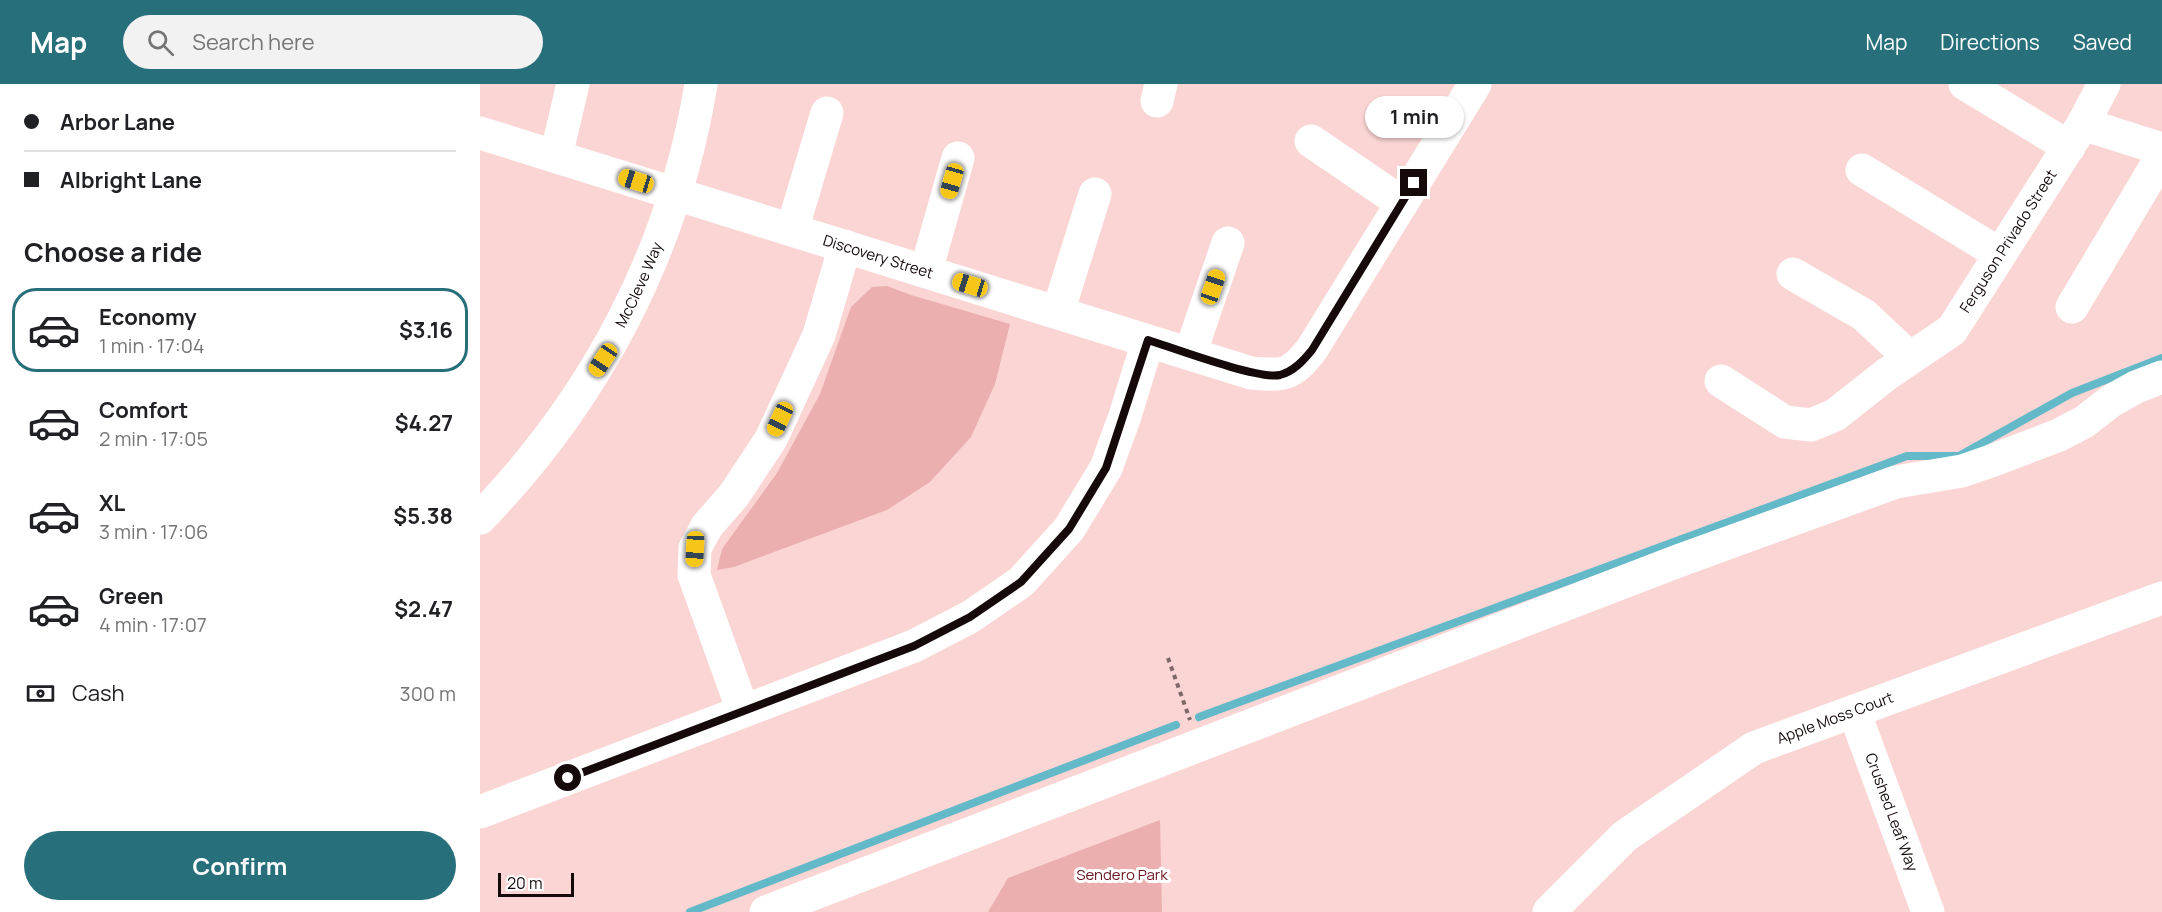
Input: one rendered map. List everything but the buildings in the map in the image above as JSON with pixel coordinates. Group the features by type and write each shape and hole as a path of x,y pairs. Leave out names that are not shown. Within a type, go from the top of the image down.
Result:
{"street":[{"path":"556,156 573,84"},
{"name":"McCleve Way","path":"480,518 534,456 603,360 630,310 676,194 691,142 701,84"},
{"path":"1311,141 1402,203 1475,84"},
{"path":"1965,84 2076,135 2162,149"},
{"name":"Ferguson Privado Street","path":"1721,381 1785,422 1811,425 1835,415 1898,366 1952,330 2076,135 2104,84"},
{"path":"792,230 827,113"},
{"name":"Discovery Street","path":"480,133 1251,373 1278,376 1298,366 1312,350 1402,203"},
{"path":"2072,307 2162,156"},
{"path":"926,271 958,159"},
{"path":"1862,170 2000,254"},
{"path":"1058,312 1095,194"},
{"path":"1190,354 1228,243"},
{"path":"743,711 694,575 695,549 707,526 734,495 771,439 819,335 845,246"},
{"path":"1793,274 1864,315 1898,366"},
{"path":"480,812 914,646 970,617 1021,582 1069,529 1106,468 1148,340"},
{"path":"766,912 1689,557 1896,482 1962,471 2030,446 2084,422 2111,401 2136,387 2162,377"},
{"name":"Apple Moss Court","path":"1550,912 1625,836 1754,748 2162,598"},
{"name":"Crushed Leaf Way","path":"1854,711 1928,912"}],"path":[{"path":"1168,658 1194,729"}],"green space":[{"path":"887,286 1010,324 995,384 971,437 930,482 887,510 734,567 717,570 722,549 777,473 820,394 851,307 872,287"},
{"name":"Sendero Park","path":"1160,820 1162,912 988,912 1008,878"}],"waterway":[{"path":"1199,717 1907,456 1959,456 2072,393 2162,358"},
{"path":"690,912 1176,725"}],"route":[{"path":"568,778 914,646 970,617 1021,582 1069,529 1106,468 1125,416 1148,340 1251,373 1278,376 1298,366 1312,350 1414,183"}]}
